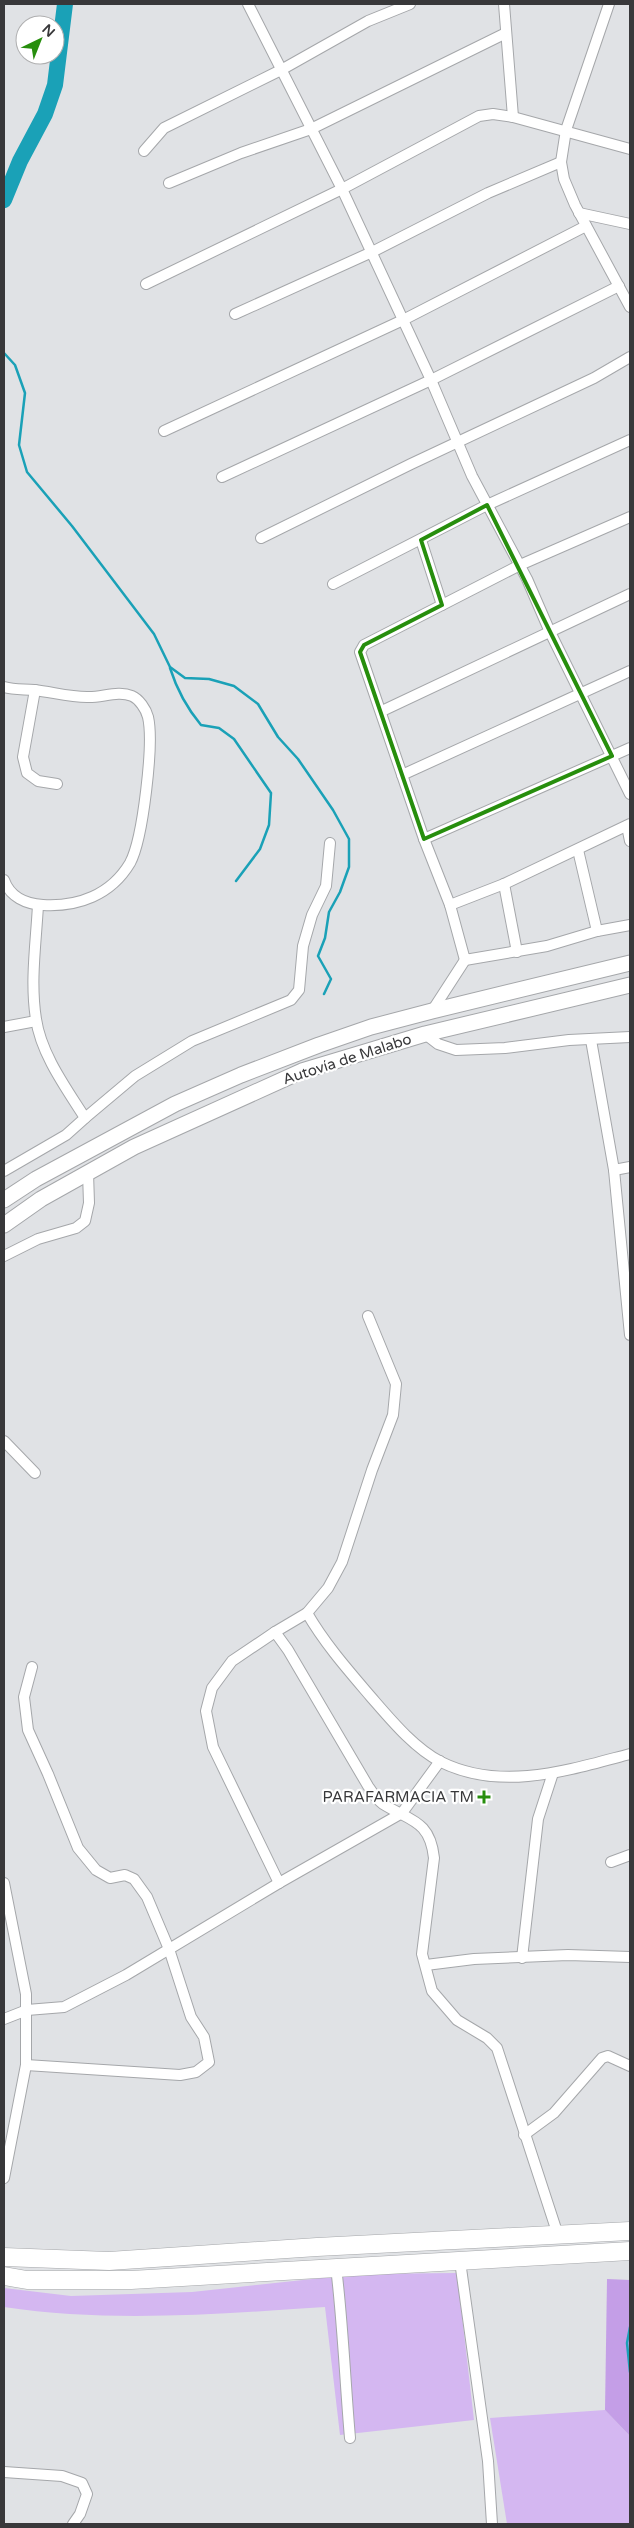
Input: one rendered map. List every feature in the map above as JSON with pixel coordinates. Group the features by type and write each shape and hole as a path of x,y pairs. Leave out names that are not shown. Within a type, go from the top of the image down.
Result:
{"highway":[{"path":"4,2257 109,2261 630,2230"},
{"path":"4,2276 27,2280 131,2280 630,2251"}],"main road":[{"name":"Autovía de Malabo","path":"4,1200 36,1180 176,1104 225,1082 319,1045 371,1027 630,963"},
{"name":"Autovía de Malabo","path":"4,1225 41,1199 143,1142 302,1070 425,1034 630,985"}],"street":[{"path":"248,4 342,189 431,380 458,443 520,566 550,632 630,794"},
{"path":"144,151 164,128 281,70 368,20 410,4"},
{"path":"504,4 513,117"},
{"path":"609,4 566,130 561,162 564,179 579,212 630,307"},
{"path":"169,183 250,150 311,129 506,32"},
{"path":"146,284 342,189 467,121 493,114 513,117 630,148"},
{"path":"235,314 372,252 488,193 561,162"},
{"path":"579,212 630,224"},
{"path":"164,431 403,320 586,226"},
{"path":"222,477 431,380 620,286"},
{"path":"261,538 594,378 630,358"},
{"path":"333,584 488,505 630,440"},
{"path":"432,1011 465,960 450,905 424,839 382,711 360,652 361,648 520,566 630,517"},
{"path":"421,540 442,605"},
{"path":"382,711 630,594"},
{"path":"402,775 630,671"},
{"path":"4,687 73,697 89,698 120,694 133,696 148,714 150,739 140,838 130,863 108,888 82,902 68,905 38,905 18,899 6,887 4,880"},
{"path":"35,690 23,757 27,774 38,781 57,784"},
{"path":"424,839 630,748"},
{"path":"450,905 504,884 628,825 630,841"},
{"path":"4,1171 66,1135 135,1076 151,1066 192,1042 291,1000 299,990 304,946 312,914 326,886 330,843"},
{"path":"578,850 597,931"},
{"path":"504,884 517,952"},
{"path":"38,905 33,991 36,1020 58,1075 84,1118"},
{"path":"465,960 547,946 597,931 630,925"},
{"path":"4,1027 36,1020"},
{"path":"425,1034 438,1044 456,1050 630,1037"},
{"path":"591,1040 614,1170 627,1276 630,1335"},
{"path":"614,1170 630,1167"},
{"path":"4,1256 38,1239 76,1228 85,1221 89,1203 88,1173"},
{"path":"278,1883 213,1747 206,1711 212,1688 232,1661 307,1613 328,1588 342,1562 372,1470 393,1416 396,1384 368,1316"},
{"path":"4,1441 35,1473"},
{"path":"307,1613 322,1639 379,1707 416,1744 440,1761 478,1775 512,1778 553,1773 630,1754"},
{"path":"275,1632 293,1658 368,1786 381,1803 402,1813 423,1828 432,1842 434,1858 422,1954 432,1991 440,2004 457,2020 487,2038 497,2048 558,2234"},
{"path":"26,2065 180,2075 196,2072 209,2062 204,2038 191,2017 169,1949 147,1897 134,1879 125,1875 110,1878 96,1870 78,1848 28,1730 24,1697 32,1667"},
{"path":"4,2019 26,2010 64,2007 126,1975 278,1883 402,1813 440,1761"},
{"path":"522,1958 538,1819 553,1773"},
{"path":"611,1862 630,1855"},
{"path":"4,1883 26,1994 26,2065 4,2178"},
{"path":"426,1965 474,1959 568,1955 630,1957"},
{"path":"524,2135 554,2113 602,2058 608,2056 630,2066"},
{"path":"460,2261 488,2461 492,2524"},
{"path":"336,2267 342,2319 342,2353 350,2438"},
{"path":"4,2472 62,2476 82,2484 87,2494 80,2514 73,2524"}],"highlighted area":[{"path":"487,505 612,756 424,839 360,652 364,645 442,605 421,540"}],"shaded area":[{"path":"457,2273 474,2420 340,2435 325,2307 164,2316 124,2316 44,2312 4,2307 4,2288 71,2296 192,2292 359,2274"},
{"path":"607,2279 630,2280 630,2436 605,2410"},
{"path":"605,2410 630,2436 630,2524 507,2524 490,2418"}],"waterway":[{"path":"4,200 20,161 45,114 55,85 65,4"},
{"path":"4,353 15,365 25,393 19,445 27,472 72,526 154,634 170,667 185,678 209,679 234,686 258,704 278,737 298,759 333,810 349,839 349,867 340,892 329,912 325,938 318,956 331,979 324,994"},
{"path":"170,668 182,698 201,725 219,728 234,739 271,793 269,825 260,849 236,881"},
{"path":"630,2327 627,2343 630,2372"}],"place":[{"name":"PARAFARMACIA TM","path":"484,1797"}]}
